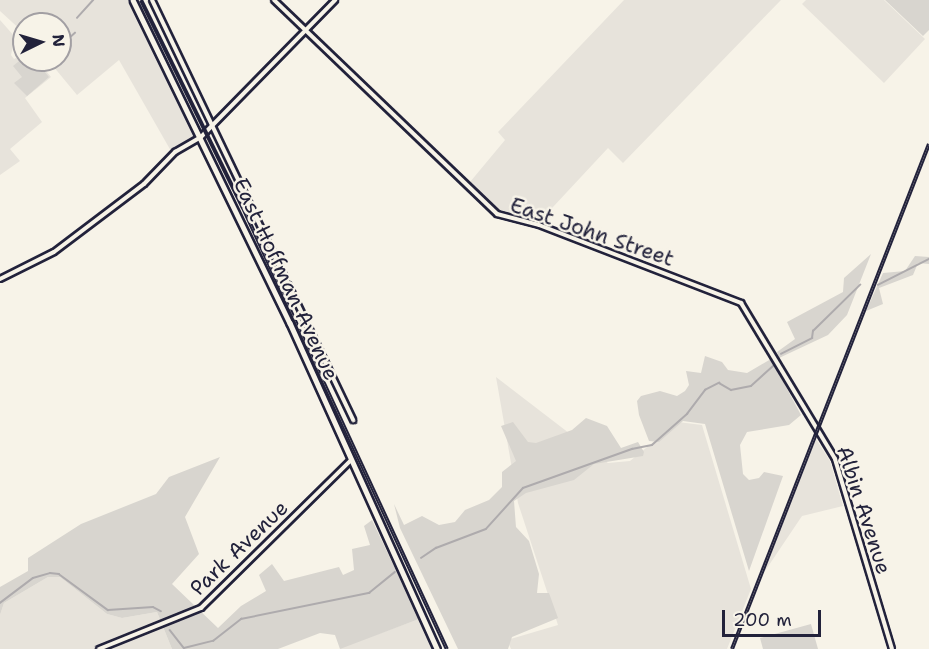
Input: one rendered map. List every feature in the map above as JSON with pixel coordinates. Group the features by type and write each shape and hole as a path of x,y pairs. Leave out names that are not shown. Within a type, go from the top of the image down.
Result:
{"main road":[{"name":"East Hoffman Avenue","path":"133,0 201,137 437,649"}],"street":[{"name":"East Hoffman Avenue","path":"152,0 353,420"},
{"name":"East John Street","path":"274,0 497,214 539,225 741,303 774,355"},
{"path":"0,279 54,252 144,183 175,153 201,137 335,0"},
{"name":"Albin Avenue","path":"774,355 835,459 892,649"},
{"name":"Park Avenue","path":"99,649 201,608 351,460"}],"shaded area":[{"path":"0,0 129,0 196,136 171,151 119,60 77,95 58,72 72,72 72,12 12,12 12,22 0,11"},
{"path":"624,0 781,0 623,163 608,148 539,222 498,210 470,182 505,140 498,132"},
{"path":"806,0 884,0 925,39 884,83 802,4"},
{"path":"885,0 929,0 929,30 923,36"},
{"path":"0,20 12,34 12,72 47,72 51,77 25,98 42,122 10,149 20,161 0,175"},
{"path":"18,72 45,72 49,77 27,96 14,83 22,77"},
{"path":"871,254 847,315 828,335 779,358 777,352 795,339 787,322 843,292 844,278"},
{"path":"915,256 929,257 929,264 918,263 913,275 879,288 883,304 866,311 883,273 905,271"},
{"path":"705,356 722,362 728,370 747,373 771,359 801,415 789,425 747,432 740,445 743,474 749,480 759,478 764,472 783,476 749,571 705,424 683,421 659,442 649,441 639,415 637,401 641,396 660,391 677,396 685,391 689,385 686,371 701,373"},
{"path":"496,377 608,463 630,461 678,422 702,425 751,589 727,649 511,649 507,640 558,625 518,503"},
{"path":"586,418 607,426 621,448 638,442 644,452 643,456 594,464 574,480 526,493 514,501 516,527 529,541 539,574 537,593 549,593 558,618 512,637 508,649 458,649 400,528 394,504 404,525 422,516 439,525 455,522 465,510 489,500 502,487 502,472 516,461 501,426 513,422 528,442 536,443 572,430"},
{"path":"816,439 830,461 843,506 802,516 765,571 760,570"},
{"path":"220,457 185,517 199,554 172,584 218,628 241,606 266,591 259,575 272,564 284,581 339,567 343,575 354,570 352,549 370,545 364,526 372,520 419,619 340,649 335,635 320,633 278,649 172,649 157,612 122,618 107,614 60,577 48,577 4,603 0,615 0,587 28,571 28,558 81,524 156,494 169,477"},
{"path":"48,577 60,577 107,614 122,618 157,612 172,649 0,649 0,615 4,603"},
{"path":"419,619 434,649 340,648"},
{"path":"811,624 818,649 763,649 760,638"}],"waterway":[{"path":"77,18 93,0"},
{"path":"72,36 75,33"},
{"path":"878,285 929,259"},
{"path":"781,354 812,338 813,331 860,285"},
{"path":"421,558 436,548 486,529 523,488 632,449 652,445 687,414 705,390 719,383 731,390 751,386 773,366"},
{"path":"170,630 184,648 213,641 241,619 369,593 395,572"},
{"path":"0,603 33,578 50,573 59,574 108,610 153,607 161,611"}],"railway":[{"path":"141,0 243,208 447,649"},
{"path":"732,649 929,144"}]}
